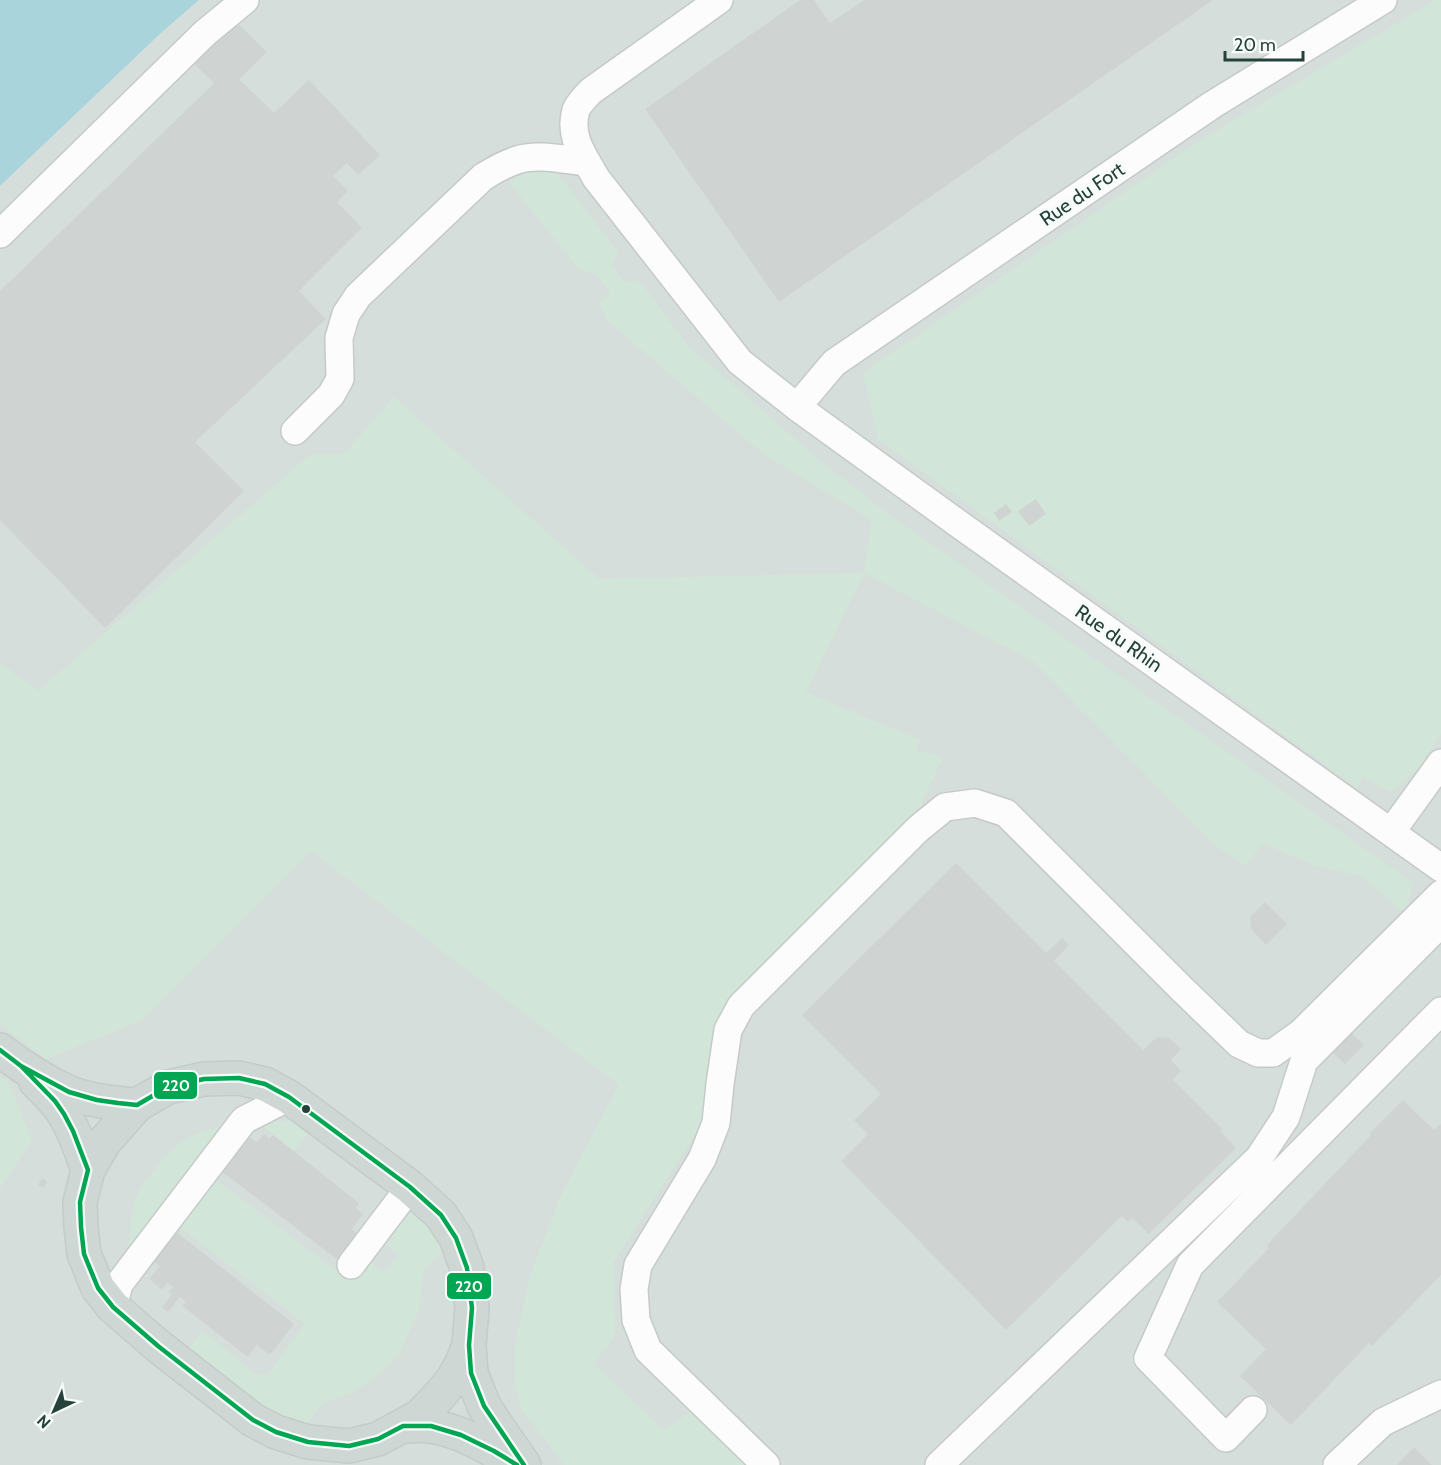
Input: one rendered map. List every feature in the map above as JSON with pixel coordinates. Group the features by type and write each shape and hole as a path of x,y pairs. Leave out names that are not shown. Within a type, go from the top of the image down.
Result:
{"main road":[{"path":"10,1058 69,1092 97,1100 137,1105"},
{"path":"10,1058 54,1101 64,1114 88,1170"},
{"path":"469,1345 453,1379 420,1416 378,1439 349,1446 308,1442 276,1432 253,1420 158,1346 113,1307 98,1288 84,1254 80,1202 88,1170 105,1141 137,1105 168,1088 204,1079 239,1078 265,1084 289,1097 410,1186 441,1215 456,1238 467,1268 472,1308 469,1345 471,1373 484,1406 524,1465"},
{"path":"403,1426 431,1426 460,1435 517,1465"}],"street":[{"path":"0,234 205,33 245,0"},
{"name":"Rue du Rhin","path":"719,0 591,91 577,108 574,126 577,145 596,178 740,362 797,407 963,527 1441,868"},
{"name":"Rue du Fort","path":"797,407 834,363 1212,105 1383,0"},
{"path":"295,431 331,394 340,379 339,338 346,314 358,296 483,177 519,159 542,158 587,162"},
{"path":"1391,832 1441,763"},
{"path":"766,1465 648,1350 636,1320 634,1288 638,1265 706,1150 716,1123 728,1030 741,1006 918,830 945,807 975,803 1006,813 1176,984 1239,1044 1257,1053 1274,1053 1301,1033 1441,894"},
{"path":"939,1465 1259,1158 1286,1117 1305,1061 1441,923"},
{"path":"1253,1410 1226,1438 1148,1358 1190,1264 1441,1011"},
{"path":"113,1307 119,1284 244,1120 289,1097"},
{"path":"351,1265 410,1186"},
{"path":"1337,1465 1383,1422 1441,1394"}],"shaded area":[{"path":"199,0 1441,0 1441,1465 0,1465 0,186 161,33"}],"green space":[{"path":"1436,0 1441,0 1441,734 1420,766 1391,792 1363,777 1357,788 878,439 863,373 1199,141"},
{"path":"535,167 557,173 618,252 611,265 625,283 639,280 688,346 818,459 884,511 1412,882 1406,915 1362,876 1316,866 1263,843 1245,866 1218,847 1033,661 864,573 872,520 765,455 608,321 599,304 611,293 596,274 578,268 508,181"},
{"path":"394,397 599,579 864,573 806,692 919,740 916,750 943,757 917,813 727,1006 709,1074 701,1125 614,1261 615,1335 594,1364 664,1431 692,1410 746,1465 564,1465 521,1408 514,1380 515,1346 530,1275 563,1191 619,1085 311,851 143,1020 46,1059 0,1024 0,663 38,691 311,454 344,454"},
{"path":"0,1077 9,1083 32,1140 0,1188"},
{"path":"300,1120 312,1129 294,1151 260,1123"},
{"path":"230,1124 130,1252 132,1214 144,1183 171,1151 186,1139"},
{"path":"213,1177 344,1277 355,1276 367,1260 384,1272 398,1255 385,1243 411,1208 434,1229 446,1246 424,1270 419,1310 399,1354 382,1372 352,1393 324,1402 300,1431 184,1356 202,1331 257,1375 268,1374 305,1324 176,1224"}],"water":[{"path":"0,0 199,0 161,33 0,186"}],"building":[{"path":"800,0 814,0 830,23 864,0 1213,0 779,302 645,109"},
{"path":"235,21 267,52 239,79 274,113 309,80 380,155 358,175 347,163 333,176 348,191 337,202 362,228 299,291 326,319 195,442 244,491 105,628 0,520 0,291 214,83 193,63"},
{"path":"1036,499 1046,514 1029,526 1018,511"},
{"path":"1006,504 1012,512 999,521 994,513"},
{"path":"956,863 1046,953 1062,938 1069,945 1054,961 1143,1050 1157,1037 1169,1038 1181,1049 1171,1060 1181,1071 1173,1080 1222,1129 1220,1131 1236,1148 1149,1234 1132,1218 1128,1222 1122,1216 1006,1330 841,1161 868,1134 854,1120 881,1094 802,1015"},
{"path":"1265,902 1287,924 1266,945 1251,929 1250,917"},
{"path":"1351,1033 1364,1045 1345,1064 1332,1052"},
{"path":"1403,1100 1434,1130 1441,1124 1441,1275 1372,1346 1369,1343 1291,1425 1240,1376 1266,1349 1217,1302 1269,1248 1267,1245 1371,1135 1370,1133"},
{"path":"245,1133 256,1142 264,1134 270,1139 273,1135 359,1203 356,1208 363,1214 352,1229 361,1239 342,1263 217,1168"},
{"path":"42,1178 48,1182 43,1188 38,1185"},
{"path":"170,1227 294,1324 270,1355 257,1345 248,1357 182,1306 186,1302 180,1297 168,1312 162,1307 172,1294 169,1292 173,1287 167,1283 162,1290 149,1279 160,1266 154,1262 150,1267 143,1262"},
{"path":"1414,1447 1432,1465 1397,1465"}],"transit line":[{"name":"220","path":"0,1050 21,1066 69,1092 118,1103 137,1105 168,1087 204,1079 239,1078 265,1084 289,1097 410,1187 441,1215 456,1238 467,1268 472,1308 469,1345 471,1373 484,1406 524,1465"},
{"name":"220","path":"21,1066 55,1101 64,1114 88,1170 80,1202 81,1227 84,1254 98,1288 113,1307 158,1346 253,1420 276,1432 308,1442 349,1446 378,1439 403,1426 431,1426 461,1435 517,1465"}]}
